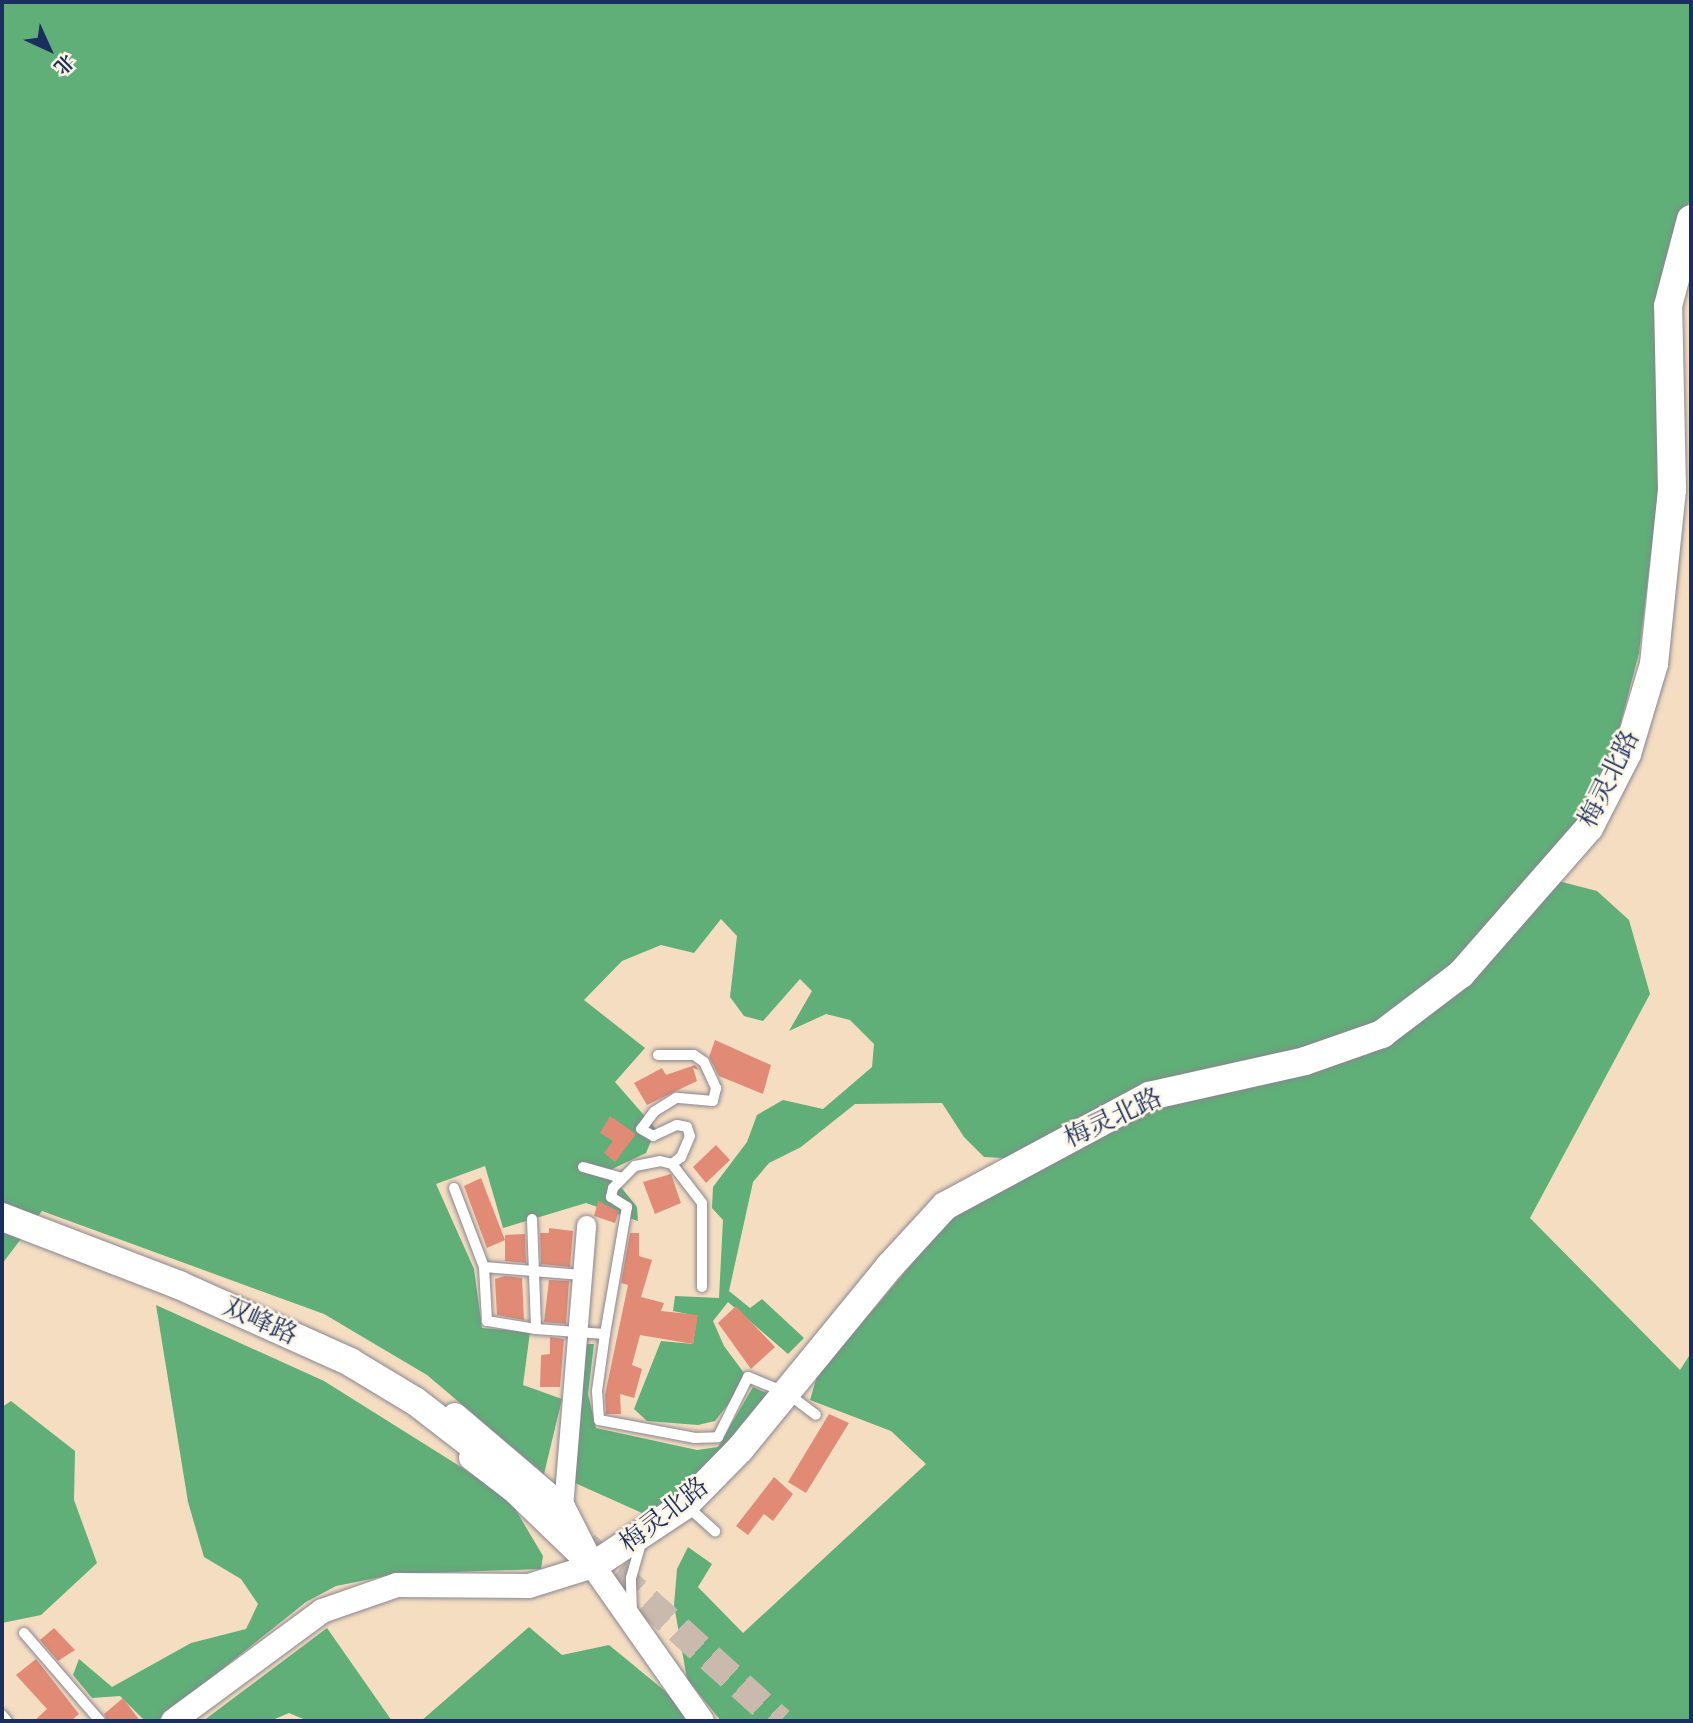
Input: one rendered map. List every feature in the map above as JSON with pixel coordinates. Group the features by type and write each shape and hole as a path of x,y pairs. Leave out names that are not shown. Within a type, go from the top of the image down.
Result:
{"main road":[{"name":"梅灵北路","path":"593,1566 685,1505 787,1393 890,1266 945,1206 987,1179 1149,1096 1306,1061 1381,1034 1461,974 1589,828 1627,754 1654,664 1672,490 1668,306 1691,219"},
{"name":"双峰路","path":"2,1217 179,1285 351,1362 415,1401 498,1465"}],"street":[{"path":"563,1507 586,1225"},
{"path":"270,1326 324,1340 370,1360 433,1398 494,1444 563,1507 593,1566 702,1721"},
{"path":"270,1326 431,1427 513,1490 593,1566"},
{"name":"梅灵北路","path":"173,1721 321,1611 397,1585 529,1586 593,1566"}],"lane":[{"path":"658,1055 694,1055 704,1062 716,1088 713,1101 676,1098 654,1112 641,1129 653,1136 677,1125 687,1127 690,1136 681,1157 672,1164"},
{"path":"702,1287 702,1203 672,1164 660,1161 635,1166 613,1188 611,1197 627,1207 597,1391 599,1420 695,1438 718,1437 748,1377 787,1393 816,1415"},
{"path":"583,1167 622,1178"},
{"path":"454,1188 484,1267 487,1321 536,1329 605,1334"},
{"path":"532,1219 531,1269 536,1329"},
{"path":"484,1267 583,1275"},
{"path":"685,1505 715,1531"},
{"path":"648,1646 632,1615 631,1578 637,1549 656,1525"},
{"path":"24,1633 100,1721"},
{"path":"2,1715 8,1721"}],"green space":[{"path":"2,2 1691,2 1691,196 1657,291 1658,496 1639,653 1611,760 1579,819 1547,861 1562,882 1597,891 1629,920 1650,994 1530,1218 1680,1370 1691,1353 1691,1721 721,1721 687,1679 674,1605 677,1569 688,1547 712,1564 698,1587 743,1633 926,1464 891,1431 810,1400 817,1376 965,1201 1040,1160 984,1157 964,1137 942,1103 855,1104 801,1147 769,1163 753,1182 729,1291 750,1308 762,1299 804,1338 788,1354 728,1302 713,1321 724,1346 744,1373 733,1398 715,1421 698,1425 647,1421 634,1409 661,1341 693,1344 697,1316 673,1311 675,1296 719,1298 723,1220 712,1208 713,1187 747,1142 757,1115 783,1100 823,1109 872,1067 874,1044 850,1020 826,1014 789,1031 812,991 800,979 763,1021 744,1016 730,997 737,936 721,919 694,953 661,945 622,961 584,1000 645,1048 615,1082 656,1129 646,1153 608,1171 637,1207 638,1221 586,1203 503,1228 485,1166 436,1184 474,1269 482,1328 530,1332 523,1385 562,1399 544,1474 427,1375 324,1314 42,1211 2,1264"},
{"path":"156,1305 324,1381 485,1482 514,1507 543,1556 541,1569 396,1574 336,1586 306,1602 157,1721 145,1721 120,1696 92,1698 73,1675 79,1659 112,1687 191,1643 246,1629 258,1604 241,1579 204,1557 188,1502"},
{"path":"586,1344 594,1344 588,1394 596,1428 697,1450 718,1447 753,1387 775,1397 728,1450 651,1517 575,1483"},
{"path":"11,1401 75,1451 74,1500 97,1563 41,1615 2,1623 2,1407"},
{"path":"529,1627 562,1655 609,1645 665,1691 691,1721 421,1721"},
{"path":"327,1628 392,1721 308,1721 289,1713 270,1721 203,1721"}],"building":[{"path":"715,1040 771,1065 763,1094 719,1076 709,1057"},
{"path":"695,1065 699,1070 693,1068 697,1081 647,1105 634,1083 662,1068 666,1075"},
{"path":"610,1116 636,1134 615,1162 604,1153 613,1141 600,1133"},
{"path":"716,1145 730,1160 706,1183 693,1167"},
{"path":"671,1174 681,1203 655,1214 643,1182"},
{"path":"481,1178 505,1240 487,1248 464,1186"},
{"path":"598,1201 619,1211 615,1223 594,1216"},
{"path":"549,1228 573,1231 570,1267 541,1264 540,1233 549,1233"},
{"path":"630,1233 639,1233 639,1256 652,1260 641,1297 664,1303 661,1311 698,1315 693,1344 640,1335 632,1365 642,1369 634,1398 620,1394 621,1414 606,1414 605,1395 628,1285 621,1283"},
{"path":"525,1234 526,1263 505,1261 505,1235"},
{"path":"505,1276 522,1278 524,1320 497,1315 495,1279"},
{"path":"549,1280 569,1281 566,1324 544,1322"},
{"path":"736,1306 775,1347 751,1369 718,1323"},
{"path":"550,1337 564,1339 560,1387 540,1387 541,1355 550,1354"},
{"path":"829,1414 849,1423 806,1493 788,1482"},
{"path":"774,1477 793,1494 773,1521 764,1514 748,1535 736,1526"},
{"path":"54,1628 75,1650 58,1661 40,1640"},
{"path":"36,1659 79,1714 71,1721 34,1721 47,1709 16,1675"},
{"path":"123,1698 140,1721 107,1721 104,1714"}],"tunnel":[{"path":"585,1545 780,1721"}]}
